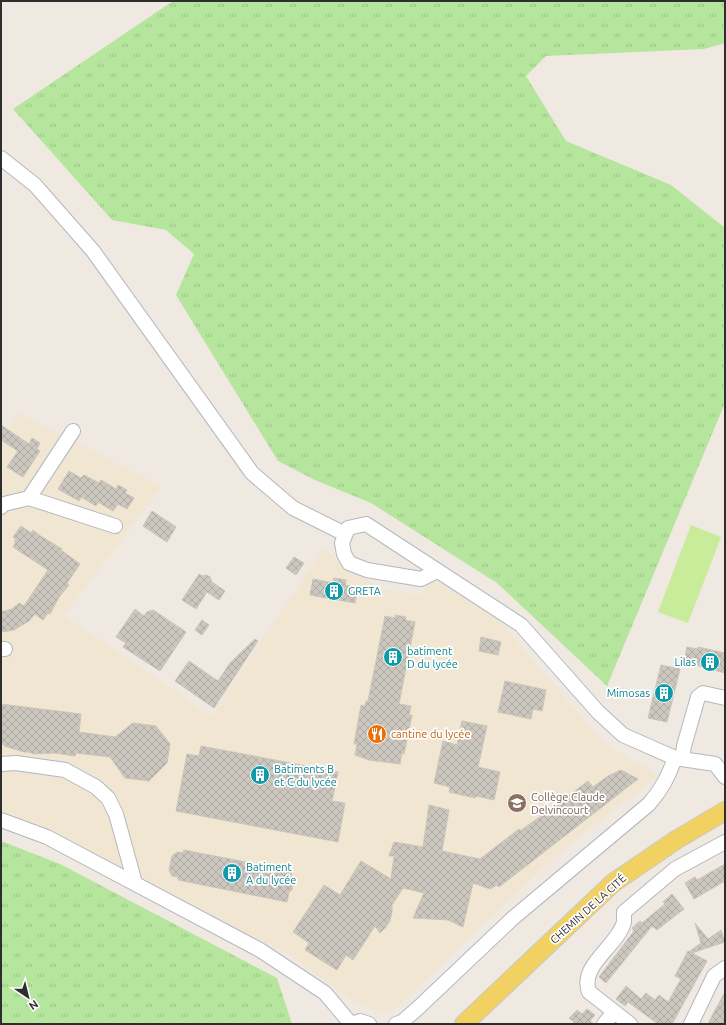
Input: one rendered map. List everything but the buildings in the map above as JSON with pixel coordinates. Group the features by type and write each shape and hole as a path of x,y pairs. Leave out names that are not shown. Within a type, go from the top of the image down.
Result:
{"main road":[{"name":"CHEMIN DE LA CITÉ","path":"464,1024 614,884 676,840 725,811"}],"street":[{"path":"1,158 35,185 93,251 252,474 293,508 346,534"},
{"path":"29,498 72,431"},
{"path":"1,507 4,504 29,498 115,526"},
{"path":"436,571 420,579 367,570 349,563 344,554 342,543 348,528 366,524 521,625 598,712 624,735 663,754 678,758 720,762 725,778"},
{"path":"396,1024 402,1022 418,1008 513,918 585,856 649,804 660,791 678,758 698,697 703,693 725,698"},
{"path":"1,764 16,763 65,770 96,787 108,798 116,814 135,883"},
{"path":"1,820 47,837 260,950 325,993 352,1024 360,1021 369,1024"},
{"path":"630,1024 589,992 586,985 589,973 619,932 624,922 624,912 675,870 725,842"},
{"path":"691,1024 714,976 725,968"},
{"path":"604,1024 614,1012"}],"shaded area":[{"path":"20,413 162,487 64,615 211,716 323,549 380,589 421,595 426,585 438,582 494,615 606,745 659,775 559,853 393,1010 376,1011 350,999 290,955 158,889 1,815 1,441"}],"green space":[{"path":"173,1 725,1 725,43 704,49 546,56 526,76 566,141 671,185 725,228 725,403 607,686 497,583 371,503 315,480 278,461 176,295 194,254 166,230 112,220 13,109"},
{"path":"691,525 721,537 688,623 658,612"},
{"path":"1,841 60,864 277,978 292,1024 1,1024"}],"place":[{"name":"GRETA","path":"334,591"},
{"name":"batiment D du lycée","path":"393,657"},
{"name":"Lilas","path":"710,662"},
{"name":"Mimosas","path":"664,693"},
{"name":"cantine du lycée","path":"377,734"},
{"name":"Batiments B et C du lycée","path":"260,775"},
{"name":"Collège Claude Delvincourt","path":"517,803"},
{"name":"Batiment A du lycée","path":"232,873"}]}
